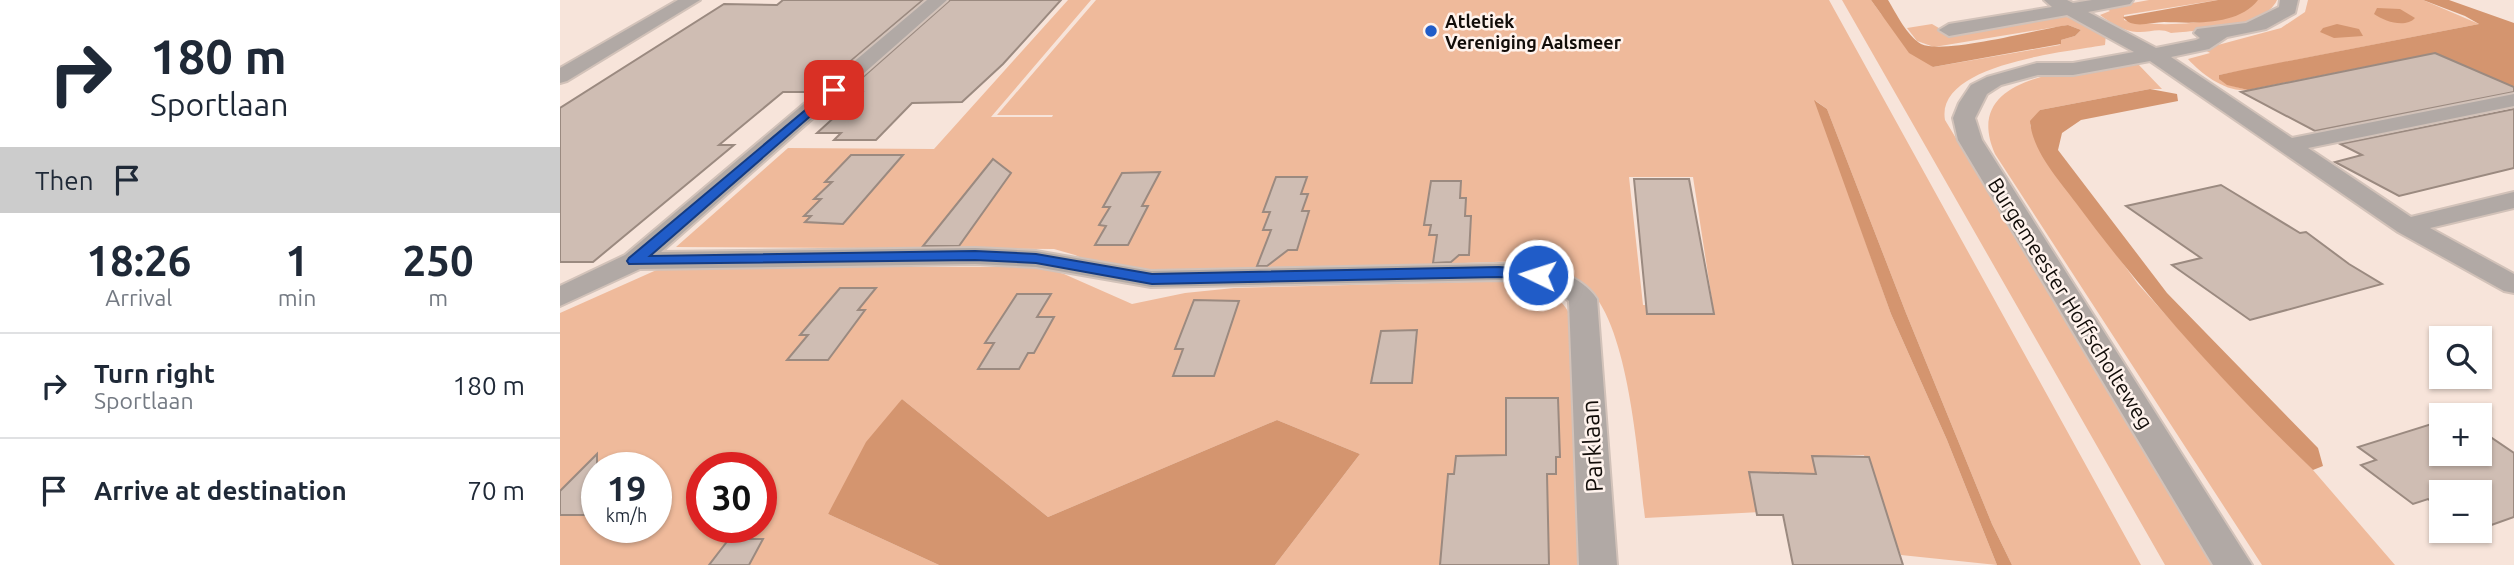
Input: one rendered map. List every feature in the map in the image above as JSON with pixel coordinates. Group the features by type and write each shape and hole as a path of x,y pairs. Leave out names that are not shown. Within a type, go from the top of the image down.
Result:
{"street":[{"path":"560,77 691,0"},
{"path":"560,297 635,261 938,0"},
{"path":"1949,30 2061,4 2124,0"},
{"name":"Burgemeester Hoffscholteweg","path":"2233,565 1970,140 1964,118 1979,90 2005,77 2037,69 2073,69 2144,49 2203,45 2222,32 2275,20 2288,9 2288,0"},
{"path":"2061,4 2144,49 2407,226 2514,285"},
{"path":"2286,146 2512,100"},
{"path":"2407,226 2514,200"},
{"name":"Parklaan","path":"635,261 975,256 1036,259 1152,279 1523,273 1553,277 1571,286 1583,299 1598,565"}],"shaded area":[{"path":"1068,0 1091,0 991,117 1052,117 1053,115 997,115 1096,0 1829,0 2141,565 2012,565 1992,524 1906,313 1827,109 1816,101 1891,314 1947,440 1997,565 1901,555 1864,455 1817,456 1835,514 1782,511 1645,518 1630,398 1614,335 1604,310 1590,290 1575,279 1558,271 1522,261 1118,275 1075,255 1054,249 676,247 788,148 934,149","holes":["1629,177 1693,177 1714,313 1705,306 1643,305"]},
{"path":"1842,0 1871,0 1881,14 1933,67 2060,45 2061,40 2075,36 2081,30 2068,25 1934,47 1917,41 1907,28 1932,24 1949,34 2058,16 2075,18 2106,34 2105,45 2035,57 1981,74 1960,86 1947,101 1945,120 2214,565 2165,565"},
{"path":"1871,0 1888,0 1911,36 1921,44 1933,47 1970,44 2068,25 2081,30 2075,36 2061,40 2061,44 1933,67 1909,53"},
{"path":"2149,0 2218,0 2124,15 2124,20 2154,24 2194,23 2232,15 2247,9 2257,0 2277,0 2270,10 2245,22 2213,29 2171,33 2162,30 2132,32 2100,15 2110,11 2105,8"},
{"path":"2218,0 2258,0 2239,15 2214,21 2137,24 2123,17"},
{"path":"2308,0 2423,0 2479,24 2219,75 2233,86 2248,90 2232,89 2215,81 2188,59 2210,53 2203,49 2281,28 2305,12"},
{"path":"2423,0 2449,0 2514,23 2514,87 2434,53 2248,90 2227,85 2219,79 2219,75 2242,70 2479,24"},
{"path":"2377,8 2400,9 2415,18 2406,23 2389,21 2374,14"},
{"path":"2337,24 2359,29 2363,36 2334,38 2320,32 2323,28"},
{"path":"2137,63 2162,89 2040,110 2030,125 2039,149 2138,284 2220,375 2313,470 2395,565 2262,565 1995,154 1988,126 1994,105 2010,90 2032,80 2059,73"},
{"path":"2150,89 2177,94 2178,101 2081,120 2062,133 2058,150 2167,293 2318,448 2323,466 2313,470 2189,341 2103,239 2041,154 2030,121 2040,110"},
{"path":"1814,100 1827,109 1906,313 1992,524 2012,565 1997,565 1947,440 1891,314"},
{"path":"670,264 718,267 1042,267 1132,304 1185,293 1234,288 1512,281 1541,289 1555,297 1573,320 1593,565 1275,565 1360,454 1277,420 1048,517 902,399 828,514 939,565 560,565 560,313"},
{"path":"902,399 1048,517 1277,420 1360,454 1275,565 939,565 828,514 866,442"}],"building":[{"path":"783,0 923,0 814,92 783,92 719,145 734,145 593,262 560,262 560,108 724,4 777,5"},
{"path":"950,0 1061,0 1003,64 962,102 912,103 876,140 834,140 841,133 817,133 862,92 846,92"},
{"path":"2435,53 2514,87 2514,92 2315,131 2241,92"},
{"path":"2514,109 2514,168 2399,196 2335,162 2362,155 2340,144"},
{"path":"851,155 903,155 843,224 805,222 811,216 804,216 821,199 814,199 832,182 825,182"},
{"path":"993,159 1011,173 959,246 923,246"},
{"path":"1160,172 1142,206 1148,206 1128,245 1095,245 1106,226 1099,225 1110,207 1103,207 1122,173"},
{"path":"1276,177 1307,177 1301,194 1308,194 1302,211 1309,211 1297,250 1288,250 1267,266 1257,266 1271,230 1263,230 1270,212 1263,212"},
{"path":"1634,179 1689,179 1714,314 1647,314"},
{"path":"1431,181 1461,181 1460,198 1466,198 1465,216 1471,216 1469,255 1459,255 1451,262 1433,263 1437,235 1429,235 1431,225 1424,225"},
{"path":"2221,185 2300,233 2306,232 2349,264 2382,284 2250,320 2172,265 2201,258 2126,206"},
{"path":"840,288 876,288 858,310 865,310 828,360 787,360 808,335 800,335"},
{"path":"1017,294 1051,294 1037,317 1054,317 1034,353 1028,353 1019,369 978,369 994,343 985,343"},
{"path":"1194,300 1239,301 1214,376 1173,376 1183,349 1175,349"},
{"path":"1417,330 1412,383 1371,383 1381,331"},
{"path":"1506,398 1558,398 1560,457 1556,457 1556,474 1547,474 1549,565 1440,565 1448,474 1454,474 1456,456 1506,455"},
{"path":"2429,425 2429,466 2492,466 2492,438 2514,453 2514,517 2492,525 2492,480 2429,480 2429,500 2413,504 2361,465 2376,460 2358,447"},
{"path":"1812,456 1869,457 1903,565 1793,565 1783,515 1757,515 1749,472 1816,474"},
{"path":"581,470 581,515 560,515 560,491"},
{"path":"726,543 761,543 749,565 709,565"}],"place":[{"name":"Atletiek Vereniging Aalsmeer","path":"1431,31"}],"route":[{"path":"834,90 635,261 975,256 1036,259 1152,279 1499,272 1538,275"}]}
